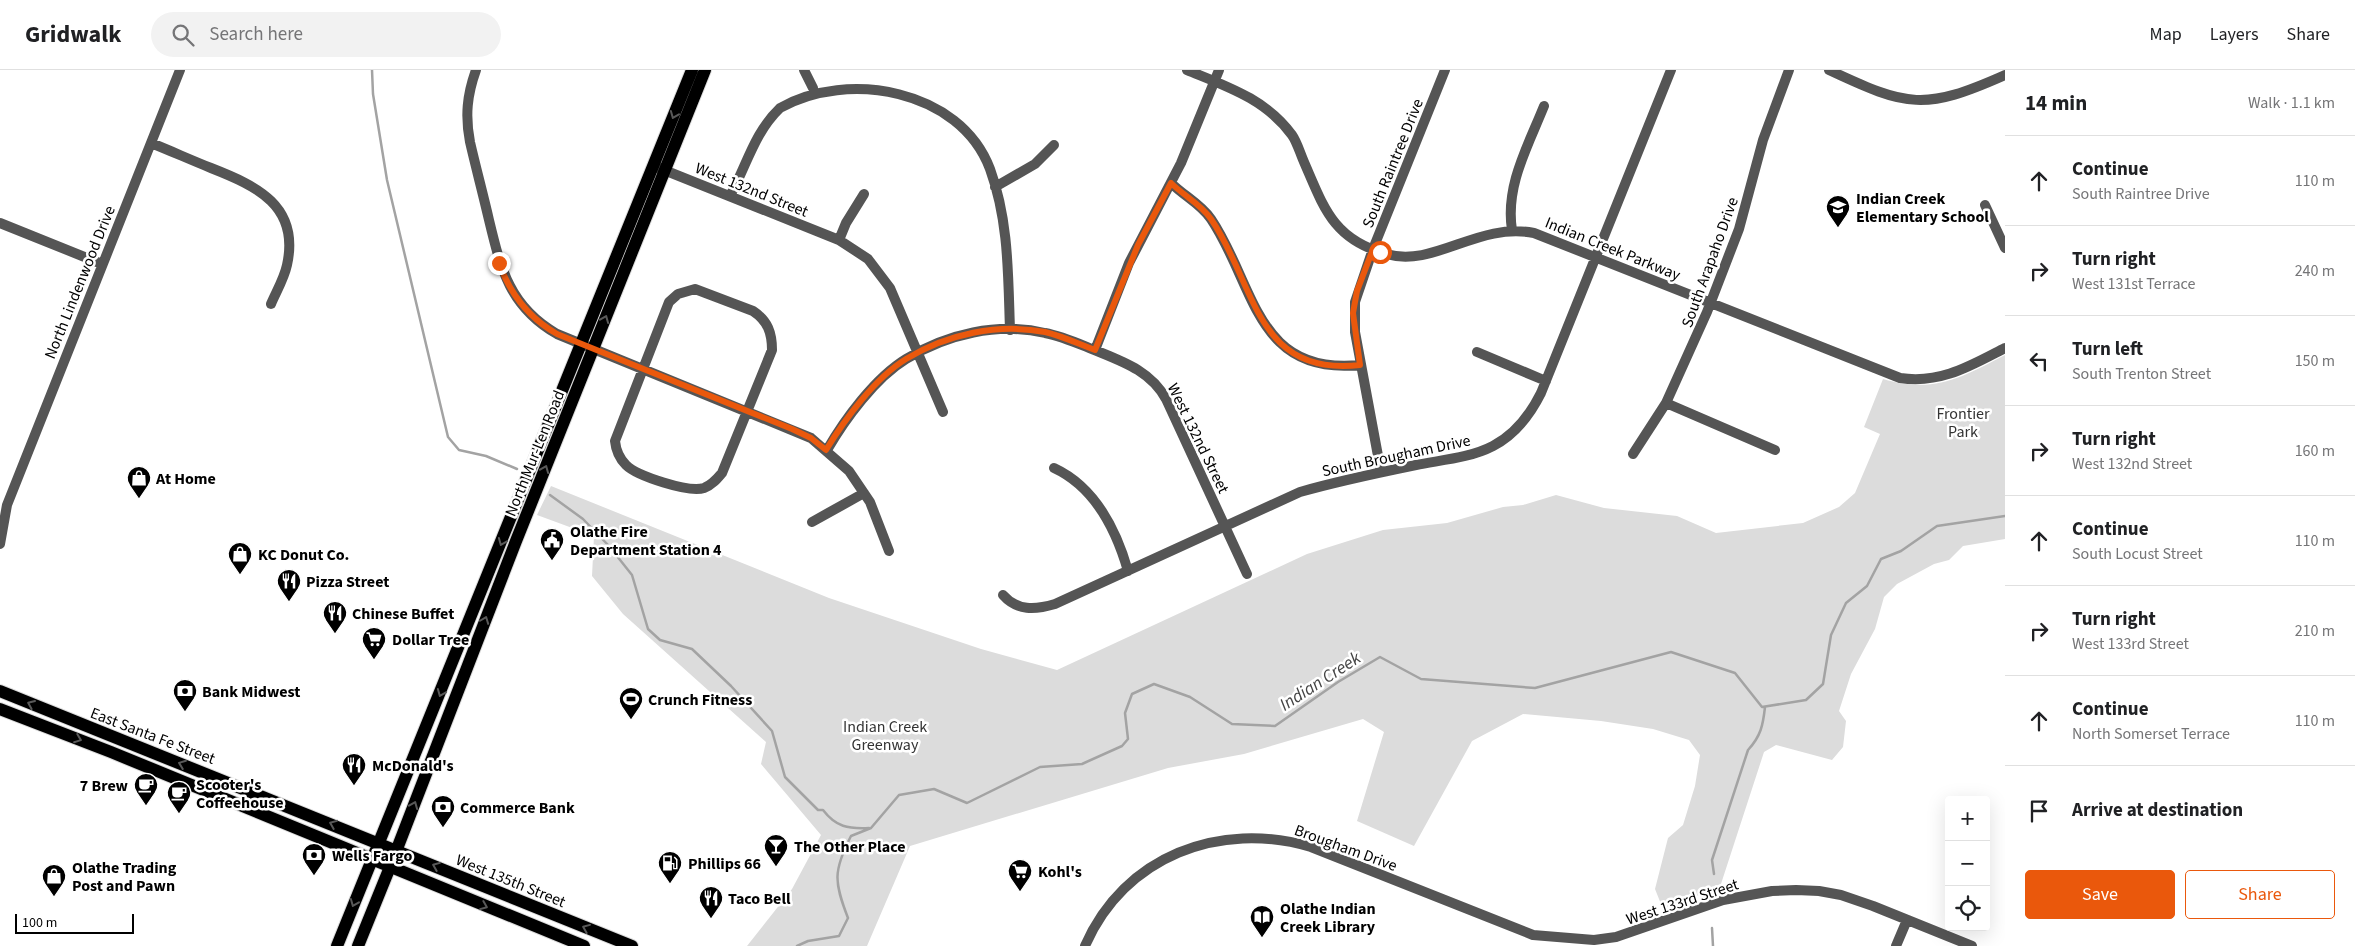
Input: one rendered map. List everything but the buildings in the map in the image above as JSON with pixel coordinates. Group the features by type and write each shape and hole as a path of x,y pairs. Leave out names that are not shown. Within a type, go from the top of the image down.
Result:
{"main road":[{"name":"North Mur-Len Road","path":"659,168 692,70"},
{"name":"North Mur-Len Road","path":"337,946 371,859 587,347 659,168 705,70"},
{"name":"North Mur-Len Road","path":"358,946 390,867 587,347"},
{"name":"East Santa Fe Street","path":"0,691 378,843"},
{"name":"East Santa Fe Street","path":"0,709 111,752 371,859"},
{"name":"West 135th Street","path":"378,843 632,946"},
{"name":"West 135th Street","path":"371,859 584,946"}],"street":[{"name":"North Lindenwood Drive","path":"0,544 4,509 180,70"},
{"path":"476,70 469,92 467,126 503,273 514,296 534,318 557,334 811,438 849,471 870,502 889,551"},
{"path":"804,70 813,88"},
{"name":"Indian Creek Parkway","path":"1187,70 1244,93 1262,104 1283,124 1293,136 1327,214 1345,233 1359,244 1373,249 1396,256 1420,255 1482,235 1512,230 1534,232 1900,378 1921,380 1947,376 1964,370 2005,348"},
{"path":"1095,350 1138,245 1171,183 1219,70"},
{"name":"South Raintree Drive","path":"1381,472 1360,365 1353,313 1357,291 1445,70"},
{"name":"South Brougham Drive","path":"1003,594 1010,603 1020,607 1046,607 1300,492 1381,472 1471,455 1494,446 1513,433 1527,417 1546,381 1671,70"},
{"name":"South Arapaho Drive","path":"1634,454 1666,403 1711,303 1739,229 1763,140 1789,70"},
{"path":"1829,70 1893,98 1922,101 1966,92 2005,75"},
{"path":"730,196 752,144 763,127 791,100 825,84 855,79 881,80 916,91 928,97 975,138 989,168 1002,209 1008,258 1010,330"},
{"path":"1512,230 1510,216 1514,182 1544,106"},
{"path":"151,143 250,184 273,202 284,224 289,247 286,267 271,304"},
{"path":"995,187 1035,164 1054,145"},
{"name":"West 132nd Street","path":"659,168 839,240 858,250 874,264 890,288 943,412"},
{"path":"1171,183 1210,217 1260,318 1279,342 1296,355 1316,363 1342,367 1360,365"},
{"path":"839,240 846,223 864,194"},
{"path":"1986,205 2005,248"},
{"path":"0,223 102,264"},
{"path":"695,289 721,298 761,316 767,324 772,337 772,350 722,473 713,483 704,488 691,490 678,487 627,466 616,453 615,441 618,428 642,369 670,302 678,294 695,289"},
{"name":"West 132nd Street","path":"918,353 941,342 975,331 1045,332 1138,368 1161,391 1247,574"},
{"path":"1477,352 1546,381"},
{"path":"826,450 843,423 882,380 906,359 918,353"},
{"path":"1666,403 1775,450"},
{"path":"1054,468 1079,483 1094,498 1124,556 1128,571"},
{"path":"812,522 864,493"},
{"name":"Brougham Drive","path":"1085,946 1107,909 1140,875 1172,855 1217,840 1255,837 1292,842 1402,883"},
{"name":"West 133rd Street","path":"1402,883 1533,935 1594,940 1637,932 1723,900 1772,891 1819,890 1841,895 1972,946"},
{"path":"1896,946 1907,920"},
{"path":"1531,946 1533,935"}],"green space":[{"name":"Indian Creek Greenway","path":"2005,355 2005,539 1963,546 1949,560 1934,564 1897,584 1884,597 1875,629 1851,674 1839,711 1846,721 1843,747 1832,760 1776,745 1764,752 1720,887 1663,909 1655,889 1668,838 1683,825 1695,786 1700,755 1689,740 1653,729 1601,721 1523,714 1472,741 1414,846 1357,821 1384,732 1363,719 1244,754 1168,768 910,846 867,946 747,946 792,889 821,835 761,764 766,742 623,614 592,576 594,536 537,515 551,486 829,598 981,649 1057,670 1307,554 1383,530 1447,523 1503,507 1523,505 1556,495 1604,508 1677,516 1716,533 1803,523 1839,507 1855,493 1880,434 1864,427 1883,379 1917,385 1932,384 1961,377"}],"waterway":[{"path":"372,70 373,94 387,180 448,437 459,450 486,456 517,469"},
{"path":"550,495 583,519 609,546 632,575 648,629 660,640 692,649 731,686 772,731 785,777 818,810 823,810 833,820 843,826 869,828"},
{"name":"Indian Creek","path":"797,946 808,941 839,936 848,918 838,885 838,868 845,848 851,836 871,828 899,795 934,789 967,803 1040,767 1082,764 1122,746 1128,739 1125,713 1132,694 1154,684 1190,697 1232,724 1275,726 1338,682 1380,657 1421,679 1535,688 1671,652 1735,673 1762,707 1806,700 1823,684 1831,635 1846,603 1867,586 1881,559 1901,551 1937,526 2005,516"},
{"path":"1714,874 1712,860 1748,750 1761,730 1765,707"},
{"path":"1712,928 1713,946"}],"place":[{"name":"Indian Creek Elementary School","path":"1838,228"},
{"name":"At Home","path":"139,499"},
{"name":"Olathe Fire Department Station 4","path":"552,561"},
{"name":"KC Donut Co.","path":"240,575"},
{"name":"Pizza Street","path":"289,602"},
{"name":"Chinese Buffet","path":"335,634"},
{"name":"Dollar Tree","path":"374,660"},
{"name":"Bank Midwest","path":"185,712"},
{"name":"Crunch Fitness","path":"631,720"},
{"name":"McDonald's","path":"354,786"},
{"name":"7 Brew","path":"146,806"},
{"name":"Scooter's Coffeehouse","path":"179,814"},
{"name":"Commerce Bank","path":"443,828"},
{"name":"The Other Place","path":"776,867"},
{"name":"Wells Fargo","path":"314,876"},
{"name":"Phillips 66","path":"670,884"},
{"name":"Kohl's","path":"1020,892"},
{"name":"Olathe Trading Post and Pawn","path":"54,897"},
{"name":"Taco Bell","path":"711,919"},
{"name":"Olathe Indian Creek Library","path":"1262,938"}],"route":[{"path":"499,263 514,296 530,314 549,330 572,342 792,429 811,438 826,450 843,423 882,380 906,359 941,342 975,331 999,329 1045,332 1095,350 1138,245 1171,183 1210,217 1260,318 1271,335 1287,349 1305,360 1334,367 1360,365 1353,313 1357,291 1373,249 1380,252"}],"park label":[{"name":"Frontier Park","path":"1963,422"}]}
